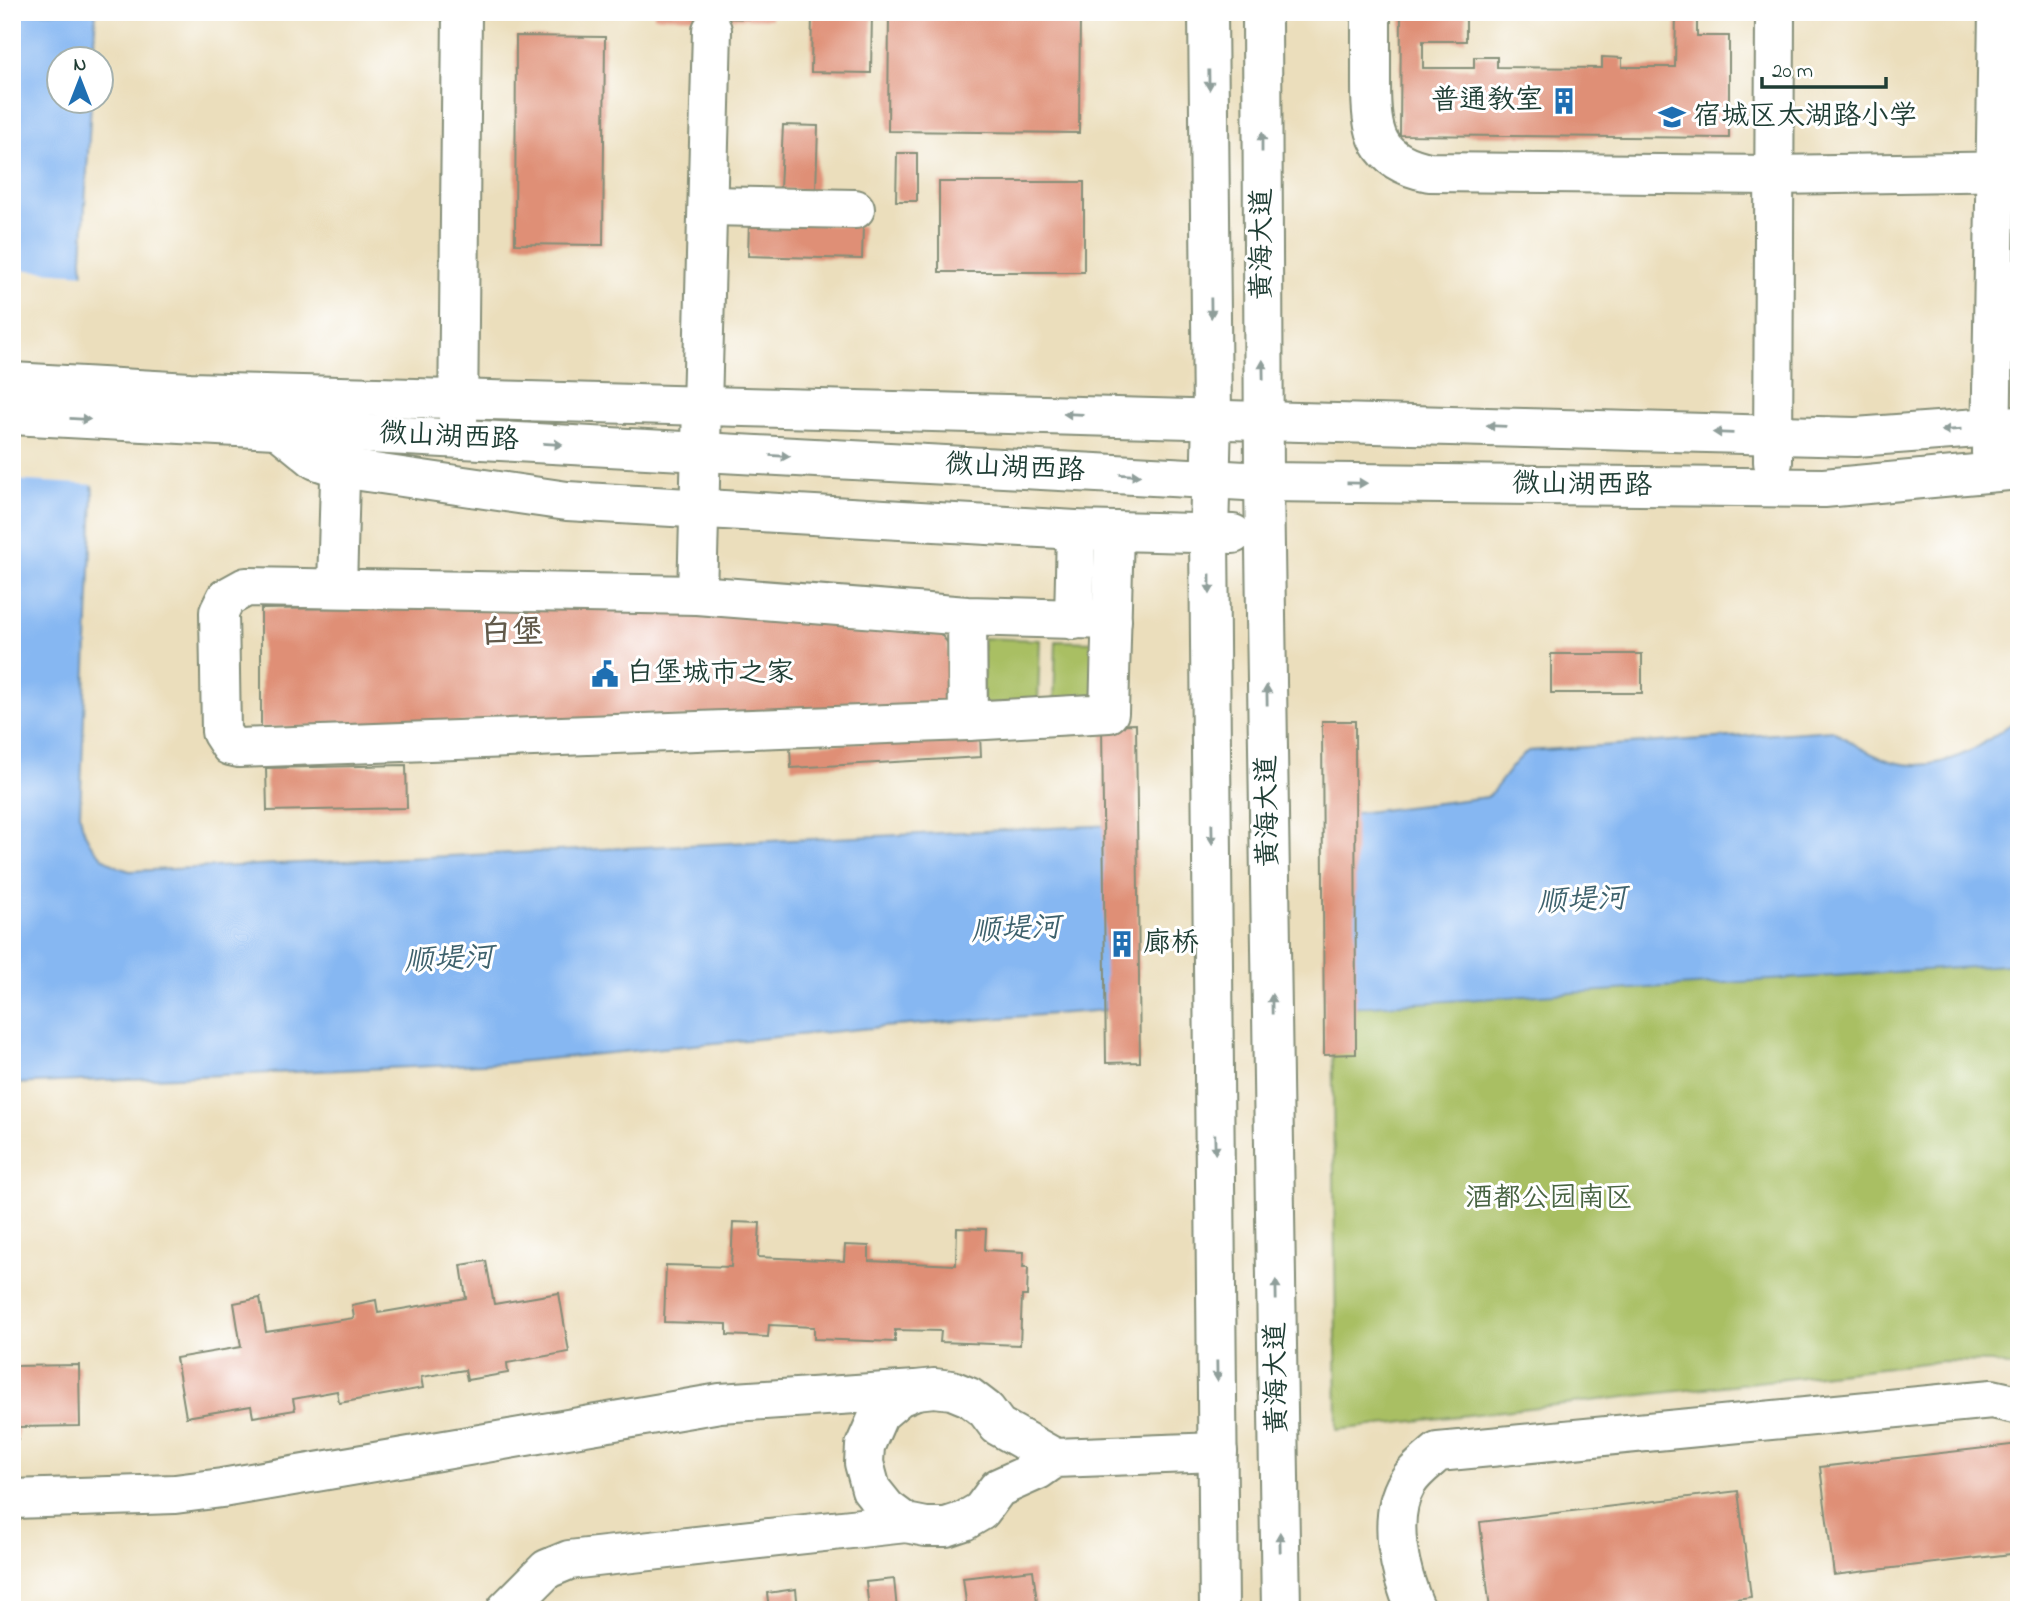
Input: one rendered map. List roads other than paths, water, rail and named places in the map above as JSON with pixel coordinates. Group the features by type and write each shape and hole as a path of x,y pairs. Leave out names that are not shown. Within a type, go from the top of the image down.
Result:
{"street":[{"path":"458,439 462,12"},
{"name":"黄海大道","path":"1208,12 1212,418 1209,534 1219,1610"},
{"name":"黄海大道","path":"1262,12 1264,482 1281,1610"},
{"path":"1371,12 1373,132 1393,158 1409,168 1429,172 1774,175 2008,171"},
{"path":"1772,488 1775,12"},
{"path":"1998,12 2008,171 2005,471"},
{"path":"697,595 712,30"},
{"path":"708,206 855,209"},
{"name":"微山湖西路","path":"12,382 341,432 458,399 1856,437 2005,426"},
{"name":"微山湖西路","path":"12,415 191,408 278,429 1264,482 1824,488 2005,471"},
{"path":"337,587 341,432 567,501 1076,530 1265,534"},
{"path":"1074,620 1076,530"},
{"path":"1112,620 967,616 697,595 246,587 226,598 218,619 221,733 230,746 968,722 1109,713 1112,620 1114,531"},
{"path":"967,616 968,722"},
{"path":"916,1390 899,1397 879,1414 865,1446 864,1463 871,1489 887,1509 906,1522 926,1527 946,1527 964,1521 981,1511 998,1488 1038,1470 1055,1458"},
{"path":"12,1499 175,1494 720,1403 916,1390 952,1390 970,1397 986,1410 998,1426 1055,1458 1218,1452"},
{"path":"1416,1610 1406,1587 1397,1535 1400,1506 1406,1485 1418,1468 1438,1452 1992,1399 2019,1405"},
{"path":"506,1610 547,1569 569,1560 906,1522"}],"water":[{"name":"顺堤河","path":"12,12 96,12 94,46 46,46 46,116 90,116 82,259 93,497 80,814 90,842 103,857 120,868 130,871 1349,814 1487,797 1528,751 1832,730 1881,758 1913,765 1930,764 1975,749 2019,719 2019,964 1369,1006 1108,1010 882,1027 505,1063 12,1084"}],"place":[{"name":"普通教室","path":"1564,101"},
{"name":"宿城区太湖路小学","path":"1672,117"},
{"name":"白堡城市之家","path":"605,674"},
{"name":"廊桥","path":"1122,944"}],"district":[{"name":"白堡","path":"512,634"}],"park label":[{"name":"酒都公园南区","path":"1549,1199"}]}
